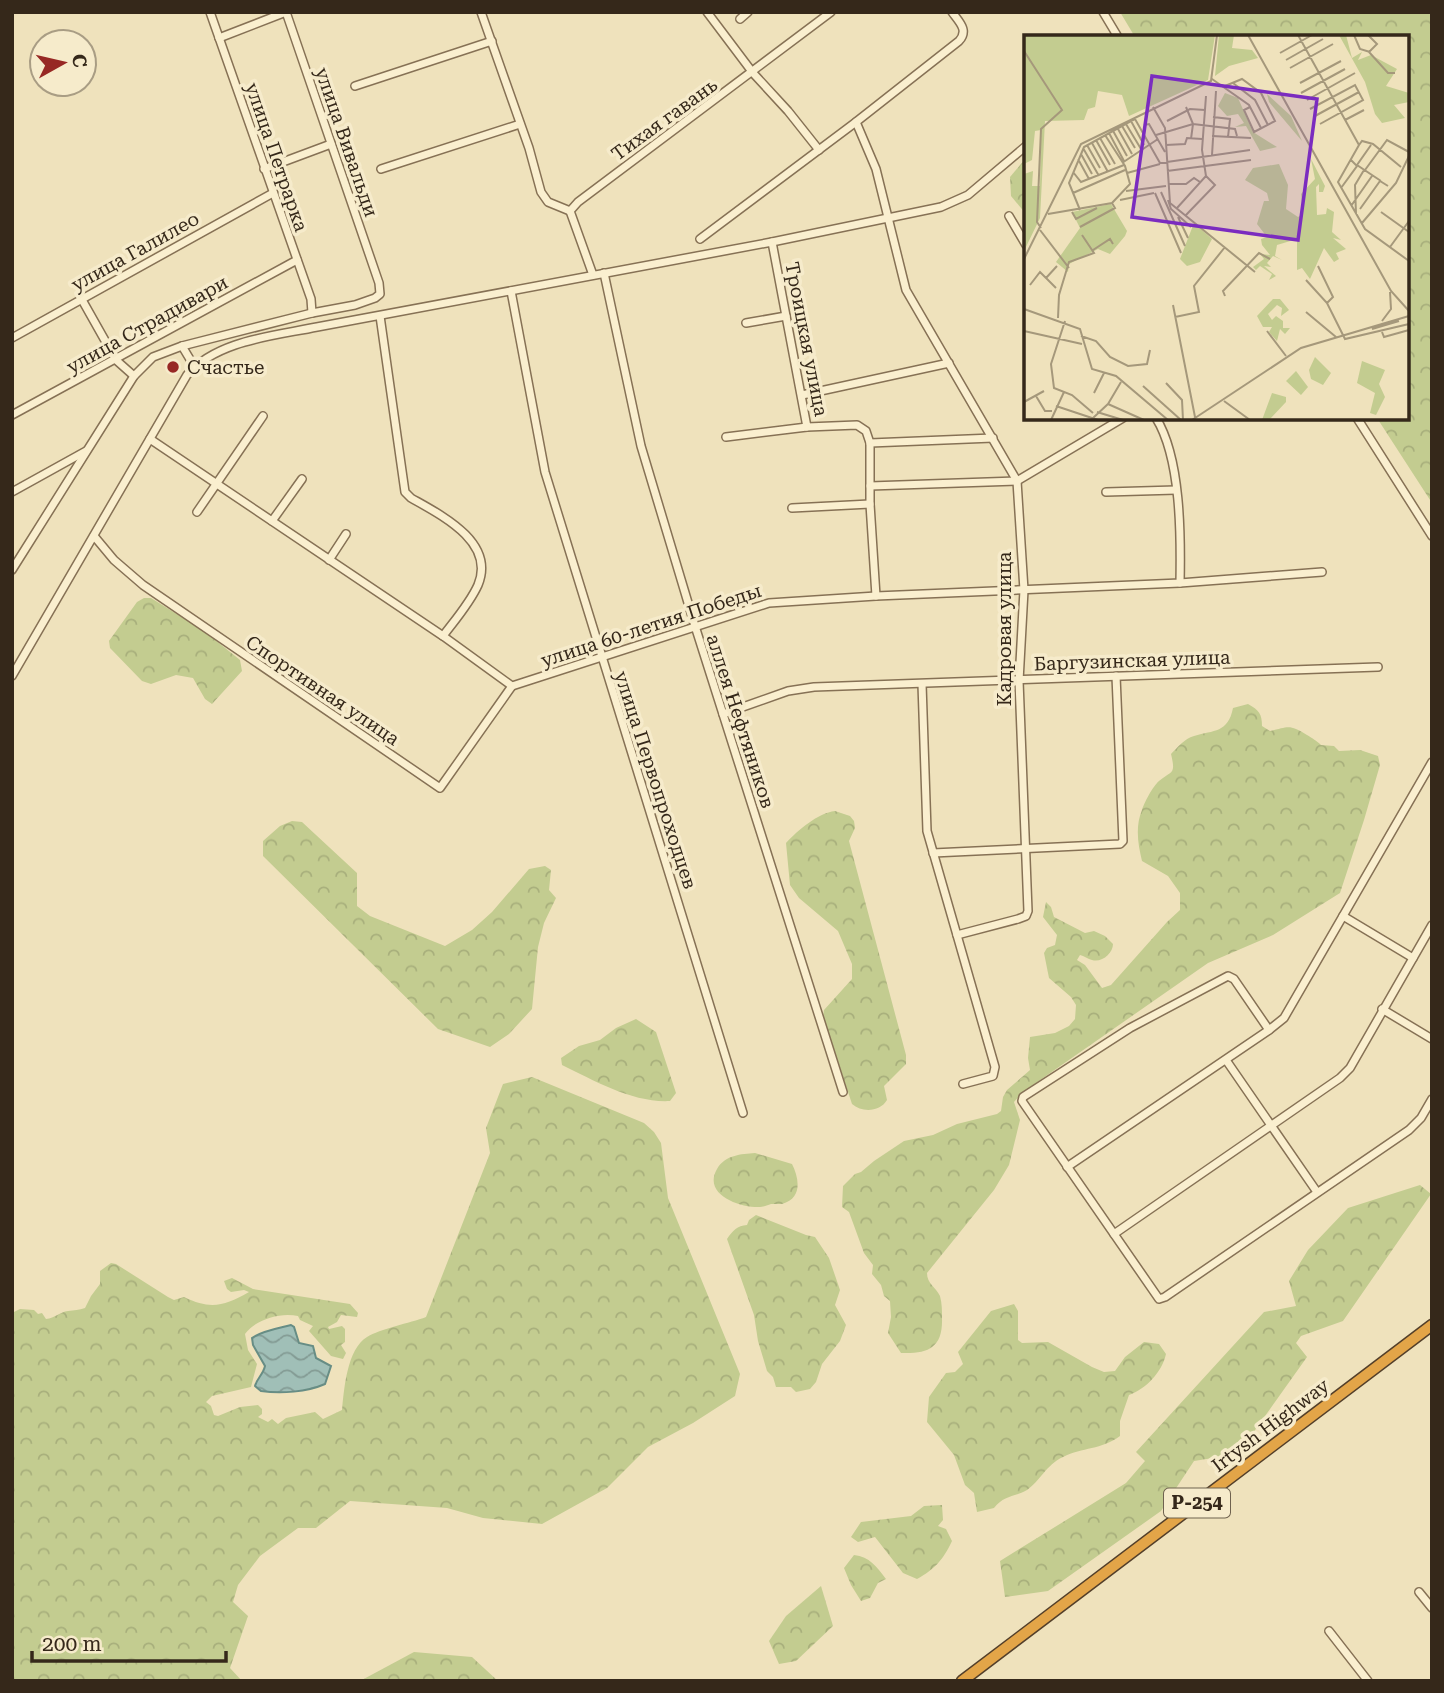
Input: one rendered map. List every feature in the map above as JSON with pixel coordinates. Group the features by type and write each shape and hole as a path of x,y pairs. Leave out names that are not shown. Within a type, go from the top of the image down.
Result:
{"highway":[{"name":"Irtysh Highway","path":"962,1681 1432,1325"}],"street":[{"name":"улица Петрарка","path":"211,12 311,299 312,313"},
{"path":"219,38 286,12"},
{"name":"улица Вивальди","path":"286,12 379,283 380,294 355,305 312,313"},
{"path":"481,12 541,192 548,202 570,211 593,275"},
{"path":"707,12 753,73 819,150"},
{"path":"740,19 748,12"},
{"name":"Тихая гавань","path":"570,211 585,196 753,73 831,12"},
{"path":"701,239 856,122 964,35 964,29 951,12"},
{"path":"1103,12 1117,35"},
{"path":"355,86 492,41"},
{"name":"Кадровая улица","path":"856,122 876,169 906,290 1017,481 1024,590 1018,681 1028,911 1026,916 957,935"},
{"path":"380,169 520,124"},
{"path":"264,169 331,144"},
{"path":"12,676 187,375 194,366 223,350 252,341 942,207 987,180 1024,148"},
{"name":"улица Галилео","path":"12,338 273,193"},
{"path":"1009,216 1024,242"},
{"name":"Троицкая улица","path":"772,242 807,427 857,425 866,431 870,443"},
{"name":"улица Страдивари","path":"12,415 297,260"},
{"name":"аллея Нефтяников","path":"604,273 641,446 695,626 843,1092"},
{"name":"улица Первопроходцев","path":"511,291 545,472 743,1113"},
{"path":"81,298 116,360 134,376"},
{"path":"12,570 134,376 153,357 182,346 312,313"},
{"path":"380,316 405,492 464,531 474,543 481,566 477,587 443,636"},
{"path":"746,323 786,316"},
{"path":"182,346 194,366"},
{"path":"802,395 949,363"},
{"path":"197,512 262,416"},
{"path":"870,486 1017,481 1120,420"},
{"path":"1157,420 1165,433 1173,458 1180,583"},
{"path":"1358,420 1432,537"},
{"path":"726,437 807,427"},
{"path":"876,596 870,504 870,443 993,438"},
{"path":"150,439 443,636 512,686"},
{"path":"12,492 86,451"},
{"path":"272,521 302,479"},
{"path":"1106,492 1176,490"},
{"path":"792,508 870,504"},
{"path":"329,560 346,534"},
{"name":"Спортивная улица","path":"94,536 114,560 143,586 440,788 512,686"},
{"name":"улица 60-летия Победы","path":"512,686 769,603 1180,583 1322,572"},
{"name":"Баргузинская улица","path":"723,713 788,691 814,687 1378,667"},
{"path":"933,853 1120,844 1123,841 1116,676"},
{"path":"922,684 927,831 995,1067 993,1076 962,1084"},
{"path":"1067,1167 1226,1060 1283,1018 1432,762"},
{"path":"1343,916 1413,958"},
{"path":"1114,1234 1350,1068 1432,925"},
{"path":"1269,1030 1234,979 1228,976 1130,1028 1024,1097 1023,1105 1158,1298 1165,1297 1409,1130 1421,1118 1432,1099"},
{"path":"1382,1009 1432,1039"},
{"path":"1226,1060 1317,1192"},
{"path":"1419,1592 1432,1608"},
{"path":"1329,1631 1368,1681"}],"green space":[{"path":"1120,12 1432,12 1432,503 1378,420 1409,420 1409,35 1134,35"},
{"path":"1024,160 1024,212 1011,196 1010,177"},
{"path":"151,598 204,631 240,660 242,671 212,704 205,699 193,678 176,675 151,684 142,681 110,648 109,641 137,602"},
{"path":"1248,704 1257,710 1262,726 1270,731 1292,728 1321,745 1334,746 1339,751 1360,750 1378,756 1380,765 1340,893 1273,935 1208,963 1023,1092 1014,1102 1020,1120 1009,1165 994,1190 927,1273 928,1280 941,1299 942,1328 937,1343 919,1352 901,1353 888,1333 890,1301 884,1296 881,1285 872,1274 873,1265 864,1253 849,1212 842,1207 843,1186 855,1174 904,1141 933,1135 957,1124 997,1114 1001,1111 1007,1090 1030,1070 1030,1037 1055,1033 1069,1026 1075,1019 1076,1005 1071,997 1049,978 1044,953 1047,948 1055,945 1057,935 1043,917 1046,902 1054,917 1085,933 1094,931 1105,936 1113,944 1111,951 1103,959 1096,961 1080,955 1077,960 1085,965 1102,988 1111,985 1180,910 1180,893 1168,876 1142,861 1138,835 1140,816 1154,787 1172,771 1171,754 1190,737 1224,726 1233,708"},
{"path":"835,811 850,816 854,821 855,828 849,841 906,1055 906,1064 884,1086 887,1100 880,1107 871,1110 852,1104 823,1016 824,1010 852,979 852,964 838,931 799,898 790,885 786,843 815,819"},
{"path":"292,821 302,822 357,873 357,906 370,916 445,946 472,930 492,912 529,869 545,866 551,870 549,890 556,898 544,923 538,947 532,1009 509,1034 490,1047 438,1029 263,856 263,841 280,826"},
{"path":"636,1019 656,1032 676,1093 670,1101 628,1095 562,1065 561,1058 579,1046 600,1040 616,1028"},
{"path":"532,1077 644,1123 661,1143 668,1198 740,1374 735,1396 648,1447 607,1488 542,1524 483,1518 447,1508 350,1501 316,1528 298,1528 260,1556 238,1585 233,1602 248,1616 230,1668 242,1681 12,1681 12,1313 20,1309 34,1310 38,1314 42,1313 46,1319 85,1308 100,1284 100,1271 111,1263 174,1300 184,1297 202,1304 217,1305 249,1292 231,1292 227,1289 224,1281 232,1278 253,1289 350,1304 358,1313 357,1317 341,1315 337,1322 328,1327 342,1326 345,1329 345,1342 341,1345 346,1353 343,1359 331,1356 309,1331 313,1326 300,1320 298,1316 269,1318 256,1324 245,1334 248,1350 257,1364 251,1387 212,1396 206,1402 211,1406 214,1415 218,1416 240,1407 258,1405 262,1414 258,1417 268,1422 272,1419 278,1424 286,1418 315,1412 323,1419 342,1410 348,1370 360,1343 379,1331 426,1317 490,1153 486,1128 503,1084"},
{"path":"755,1153 792,1164 797,1187 789,1201 752,1207 734,1202 719,1193 714,1178 720,1164 734,1156"},
{"path":"1420,1185 1431,1194 1343,1321 1301,1336 1296,1343 1307,1357 1238,1454 1194,1461 1161,1511 1048,1591 1005,1597 1000,1561 1126,1483 1145,1461 1136,1452 1264,1312 1296,1306 1289,1281 1308,1250 1348,1208"},
{"path":"756,1215 815,1237 829,1258 840,1290 835,1305 846,1325 840,1341 822,1364 816,1382 810,1389 796,1392 791,1387 776,1387 773,1377 767,1371 754,1315 727,1239"},
{"path":"1014,1304 1018,1311 1018,1340 1022,1343 1048,1342 1104,1372 1115,1371 1125,1357 1144,1342 1159,1344 1166,1354 1152,1379 1129,1395 1120,1421 1120,1436 1106,1444 1063,1457 1052,1464 1027,1490 1006,1498 994,1508 977,1512 974,1493 965,1485 954,1455 927,1422 929,1397 946,1373 955,1372 963,1364 958,1352 991,1311"},
{"path":"942,1505 943,1520 938,1526 946,1529 952,1541 938,1563 917,1579 903,1573 875,1537 858,1542 851,1537 861,1522 911,1516 924,1506"},
{"path":"854,1555 869,1560 886,1579 878,1583 870,1598 861,1601 844,1568"},
{"path":"821,1586 833,1626 796,1661 779,1664 769,1641 786,1616"},
{"path":"414,1652 472,1657 498,1681 360,1681"}],"water":[{"path":"291,1325 299,1343 313,1346 316,1358 331,1366 325,1384 294,1392 261,1391 255,1386 265,1366 252,1338"}],"place":[{"name":"Счастье","path":"173,367"}]}
